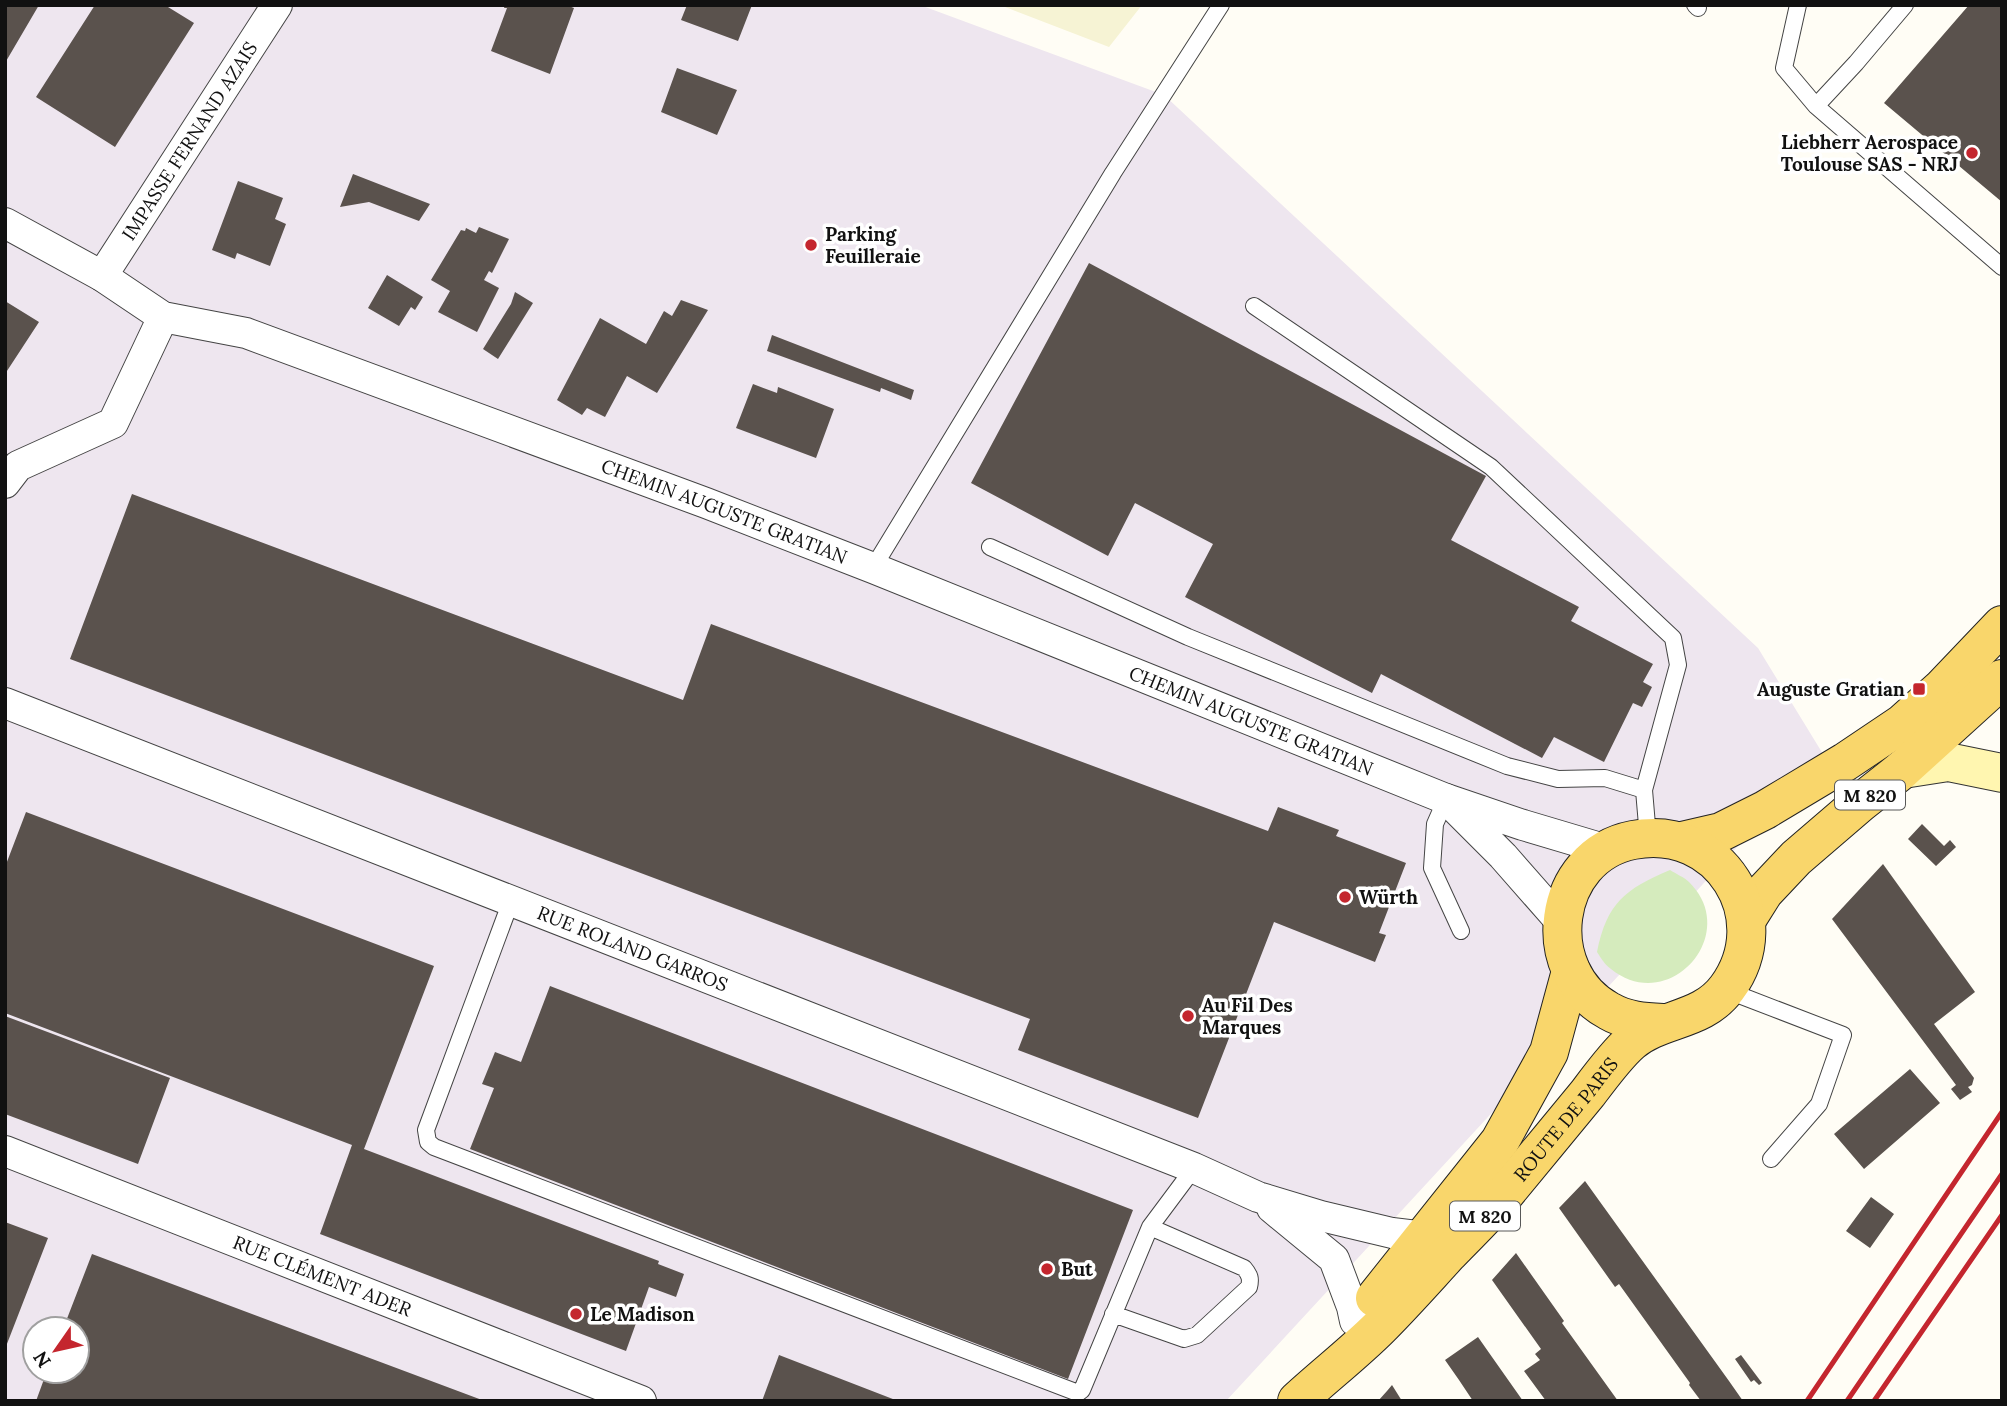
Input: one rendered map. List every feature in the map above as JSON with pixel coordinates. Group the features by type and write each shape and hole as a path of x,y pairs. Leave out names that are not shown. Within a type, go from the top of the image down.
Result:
{"main road":[{"name":"ROUTE DE PARIS","path":"1663,1023 1636,1021 1609,1012 1587,994 1571,971 1563,947 1561,922 1569,893 1584,868 1607,850 1627,841 1721,832 1765,810 1903,723 1941,689 2002,625"},
{"name":"ROUTE DE PARIS","path":"1747,919 1764,892 1796,858 1903,769 2002,679"},
{"path":"1903,769 1948,762 2002,773"},
{"name":"ROUTE DE PARIS","path":"1294,1401 1379,1328 1497,1203 1632,1041 1663,1023 1687,1017 1708,1006 1726,990 1739,968 1746,945 1747,919 1740,894 1726,871 1706,853 1665,839"},
{"name":"ROUTE DE PARIS","path":"1294,1401 1500,1141 1549,1052 1571,971"}],"street":[{"name":"IMPASSE FERNAND AZAIS","path":"102,275 277,5"},
{"name":"CHEMIN AUGUSTE GRATIAN","path":"5,223 102,275 163,317 246,333 706,503 1446,799 1607,850"},
{"path":"5,483 18,466 113,423 163,317"},
{"name":"RUE ROLAND GARROS","path":"5,704 1194,1168 1258,1197 1321,1216 1425,1237"},
{"name":"CHEMIN AUGUSTE GRATIAN","path":"1446,799 1503,856 1561,922"},
{"name":"RUE CLÉMENT ADER","path":"5,1151 641,1401"},
{"name":"RUE ROLAND GARROS","path":"1258,1197 1334,1259 1355,1321"}],"lane":[{"path":"873,568 1113,173 1221,5"},
{"path":"1798,5 1784,68 1816,106 2002,267"},
{"path":"1816,106 1905,5"},
{"path":"1254,306 1491,467 1672,638 1678,665 1644,790 1665,839"},
{"path":"990,547 1188,637 1507,766 1558,779 1605,778 1644,790"},
{"path":"1446,799 1435,824 1432,868 1461,931"},
{"path":"511,901 426,1130 428,1142 434,1147 1078,1393 1082,1390 1150,1227 1194,1168"},
{"path":"1726,990 1843,1035 1819,1104 1771,1159"},
{"path":"1113,1314 1184,1339 1196,1335 1249,1287 1251,1279 1244,1268 1150,1227"}],"shaded area":[{"path":"5,5 920,5 1164,95 1758,648 1823,754 1226,1401 5,1401"},
{"path":"1000,5 1142,5 1109,47"}],"green space":[{"path":"1670,870 1689,882 1703,903 1707,924 1703,945 1692,963 1675,976 1655,983 1633,981 1607,966 1597,952 1601,935 1606,921 1620,900 1641,884"}],"building":[{"path":"5,5 39,5 5,63"},
{"path":"95,5 169,5 168,7 194,23 115,147 36,97"},
{"path":"505,5 566,5 574,8 550,74 491,51 507,8 504,8"},
{"path":"687,5 752,5 738,41 681,20"},
{"name":"Liebherr Aerospace Toulouse SAS - NRJ","path":"1969,5 2002,5 2002,202 1884,103"},
{"path":"677,68 737,90 717,135 661,112"},
{"path":"353,174 430,204 419,221 369,202 340,207"},
{"path":"238,181 283,198 275,219 286,224 270,266 237,253 235,259 212,250"},
{"path":"479,227 509,239 492,273 489,271 484,280 499,288 477,332 438,312 450,291 431,280 461,230 465,231 466,228 476,233"},
{"path":"1089,263 1486,476 1451,540 1579,607 1571,621 1653,664 1643,682 1652,687 1642,707 1633,703 1604,762 1554,737 1542,758 1381,674 1372,693 1185,597 1213,544 1135,503 1108,556 971,483"},
{"path":"387,275 423,297 415,310 411,307 399,326 368,308"},
{"path":"515,292 533,303 498,359 483,349 511,304"},
{"path":"681,300 708,310 657,393 627,376 605,417 587,408 582,415 557,400 600,318 646,344 664,311 672,316"},
{"path":"5,301 39,322 5,374"},
{"path":"772,335 914,390 911,400 881,388 880,392 767,351"},
{"path":"753,384 777,393 778,387 834,409 816,458 736,428"},
{"path":"132,494 683,700 711,624 1268,831 1278,807 1339,830 1336,836 1406,863 1379,933 1386,935 1375,962 1274,922 1198,1118 1018,1050 1030,1019 70,659"},
{"path":"26,812 434,966 364,1149 659,1261 658,1264 684,1274 676,1297 649,1287 626,1351 320,1234 352,1145 5,1013 5,867"},
{"path":"1922,824 1944,846 1950,840 1956,847 1936,866 1908,839"},
{"path":"1883,864 1975,992 1934,1024 1974,1078 1972,1085 1968,1087 1972,1092 1960,1100 1951,1089 1956,1085 1832,919"},
{"path":"550,986 1133,1210 1068,1379 470,1149 494,1088 482,1084 495,1052 521,1062"},
{"path":"5,1016 170,1078 138,1164 5,1114"},
{"path":"1910,1069 1940,1103 1864,1169 1834,1134"},
{"path":"1585,1181 1743,1401 1701,1401 1619,1284 1615,1287 1559,1208"},
{"path":"1871,1197 1894,1214 1870,1248 1846,1231"},
{"path":"5,1222 48,1238 5,1349"},
{"path":"1516,1253 1618,1401 1546,1401 1524,1371 1540,1360 1535,1354 1541,1349 1492,1280"},
{"path":"92,1254 482,1401 36,1401 42,1385 91,1385 91,1315 68,1315"},
{"path":"1478,1337 1523,1401 1473,1401 1445,1360"},
{"path":"779,1355 898,1401 762,1401"},
{"path":"1741,1355 1762,1383 1759,1385 1754,1380 1751,1382 1735,1359"},
{"path":"1392,1385 1402,1401 1378,1401 1387,1391"}],"railway":[{"path":"1807,1401 2002,1112"},
{"path":"1847,1401 2002,1174"},
{"path":"1874,1401 2002,1215"}],"place":[{"name":"Liebherr Aerospace Toulouse SAS - NRJ","path":"1972,153"},
{"name":"Parking Feuilleraie","path":"811,245"},
{"name":"Auguste Gratian","path":"1919,689"},
{"name":"Würth","path":"1345,897"},
{"name":"Au Fil Des Marques","path":"1188,1016"},
{"name":"But","path":"1047,1269"},
{"name":"Le Madison","path":"576,1314"}]}
